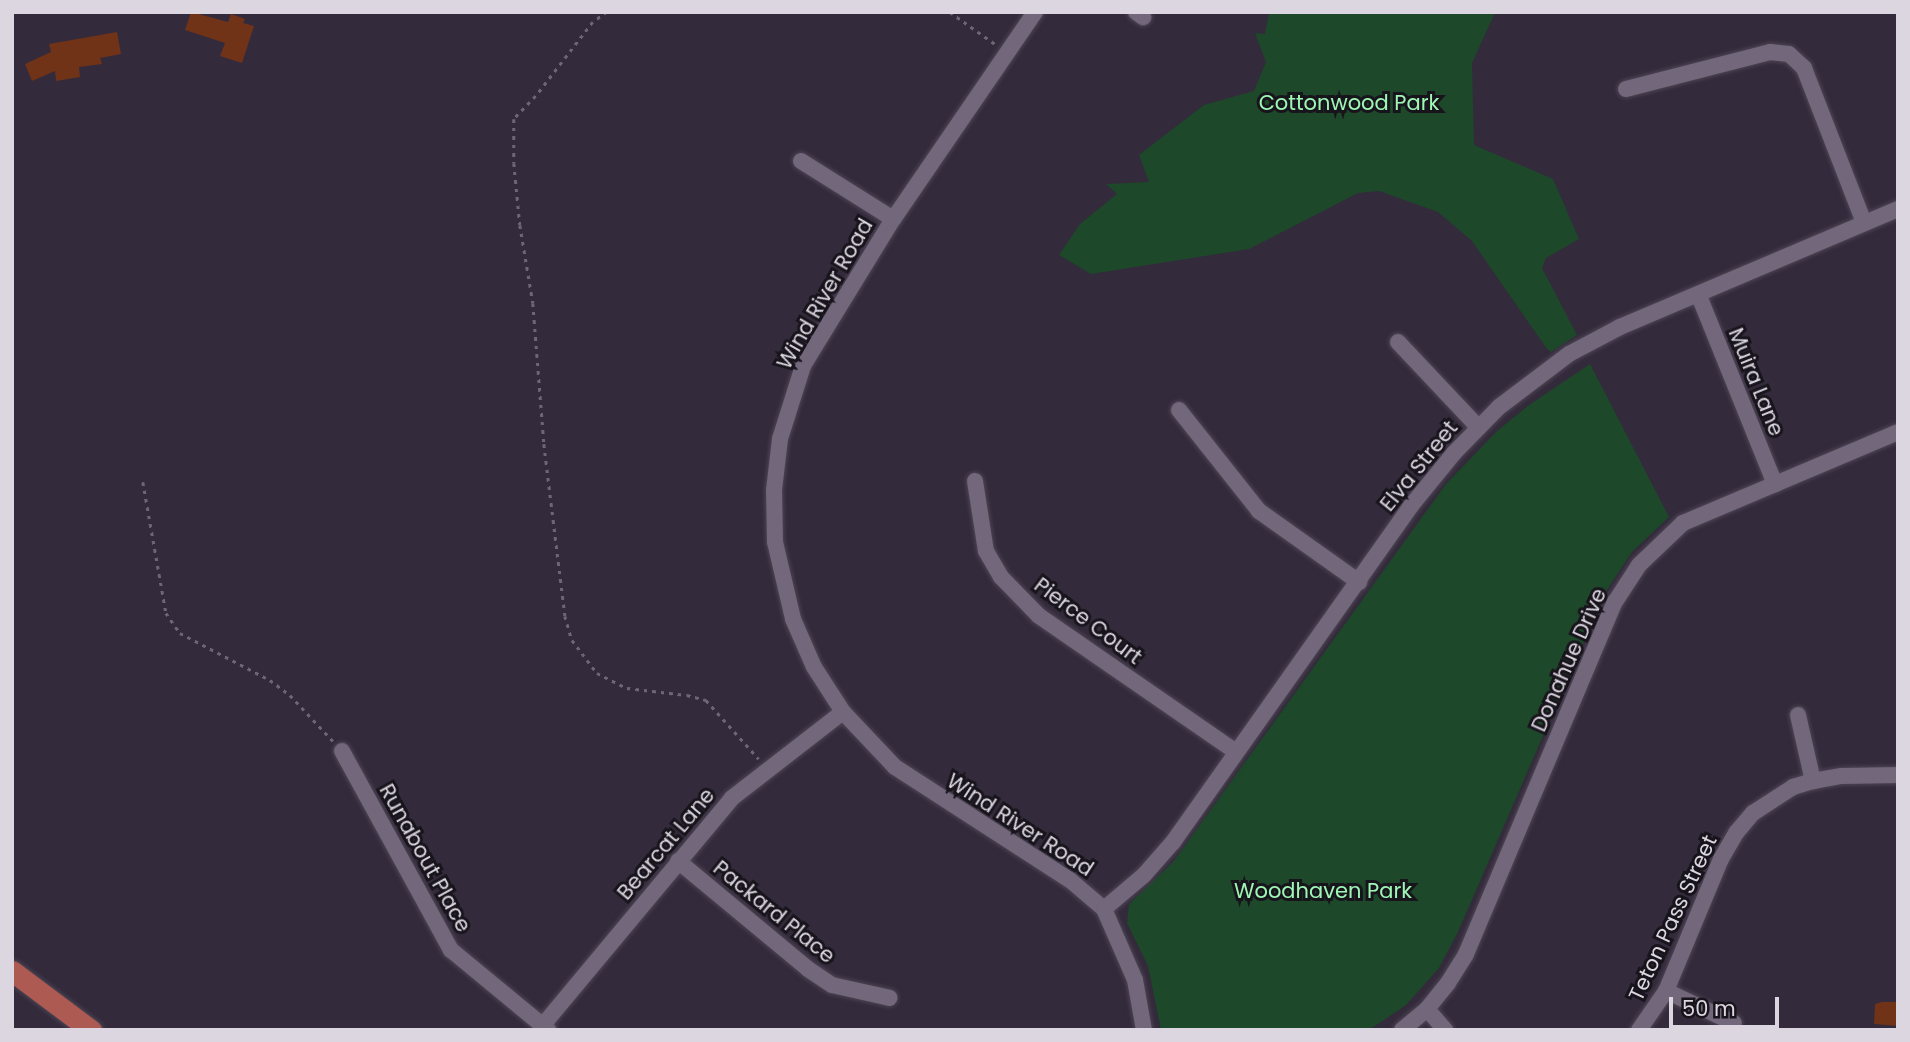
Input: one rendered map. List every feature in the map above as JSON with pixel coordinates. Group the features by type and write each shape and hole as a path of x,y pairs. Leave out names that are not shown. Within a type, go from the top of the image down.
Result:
{"main road":[{"path":"12,971 85,1028"}],"street":[{"name":"Wind River Road","path":"1035,12 893,219 803,366 786,414 776,464 774,528 785,594 814,667 843,712 895,767 1070,880 1104,909 1132,970 1144,1030"},
{"path":"1626,89 1770,52 1789,54 1804,68 1864,223"},
{"path":"801,161 893,219"},
{"name":"Elva Street","path":"1104,909 1144,875 1159,858 1424,488 1478,428 1522,388 1569,354 1620,327 1699,296 1898,209"},
{"name":"Muira Lane","path":"1699,296 1775,484"},
{"path":"1398,342 1478,428"},
{"path":"1180,410 1259,511 1359,582"},
{"name":"Donahue Drive","path":"1402,1030 1427,1009 1466,954 1615,601 1639,565 1683,523 1898,432"},
{"name":"Pierce Court","path":"975,481 986,551 1001,577 1039,615 1236,752"},
{"name":"Bearcat Lane","path":"545,1028 678,860 732,797 843,712"},
{"path":"1798,715 1813,781"},
{"name":"Runabout Place","path":"342,751 452,950 545,1028"},
{"name":"Teton Pass Street","path":"1640,1030 1666,991 1721,859 1735,834 1753,813 1793,787 1813,781 1842,776 1898,775"},
{"name":"Packard Place","path":"678,860 808,969 832,985 890,998"},
{"path":"1666,991 1734,1023"},
{"path":"1427,1009 1445,1030"}],"path":[{"path":"607,12 593,22 514,119 514,163 520,225 533,303 544,444 565,616 572,640 597,673 627,688 687,695 706,701 768,769"},
{"path":"950,12 1009,53"},
{"path":"143,482 166,613 180,633 270,680 290,695 342,751"}],"green space":[{"name":"Cottonwood Park","path":"1269,12 1499,12 1494,15 1472,63 1474,145 1553,179 1579,239 1546,258 1542,268 1577,335 1551,352 1472,241 1438,212 1379,191 1358,193 1249,249 1091,274 1059,255 1080,224 1117,194 1106,184 1149,182 1139,155 1204,105 1254,91 1266,62 1255,33 1265,34"},
{"name":"Woodhaven Park","path":"1590,364 1669,517 1632,552 1605,593 1458,932 1439,968 1406,1005 1369,1030 1161,1030 1148,966 1127,923 1129,904 1173,862 1446,484 1497,431 1529,405"}],"building":[{"path":"191,12 228,22 231,14 245,19 243,23 254,26 242,63 220,56 225,43 185,30"},
{"path":"117,32 121,54 100,58 102,64 79,67 80,77 56,81 55,71 32,81 25,64 51,52 49,44"},
{"path":"1898,1002 1898,1026 1874,1024 1875,1004"}]}
